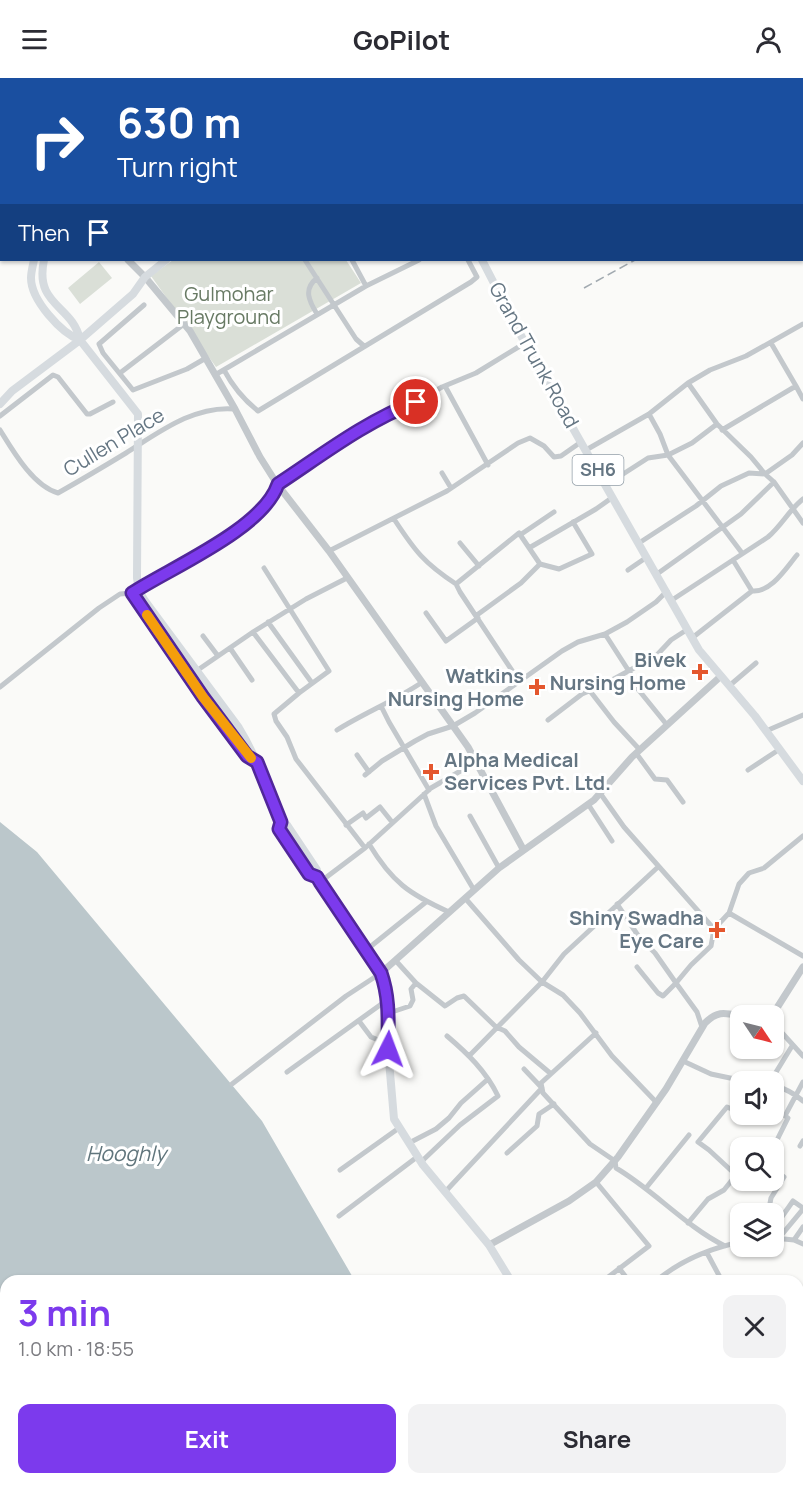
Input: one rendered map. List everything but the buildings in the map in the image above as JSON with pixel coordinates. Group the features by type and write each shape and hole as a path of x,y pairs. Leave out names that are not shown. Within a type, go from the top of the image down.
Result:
{"main road":[{"path":"34,261 31,279 35,293 49,315 69,336 80,340"},
{"path":"44,261 42,283 45,291 78,328 80,340 138,414 137,578 139,591 235,722 257,762 281,822 287,825 317,870 319,880 381,973 389,1013 388,1044 394,1119 419,1160 489,1245 507,1275"},
{"path":"0,404 12,391 80,340 133,294 146,276 165,261"},
{"name":"Grand Trunk Road","path":"483,261 525,343 699,650 766,731 803,781"}],"street":[{"path":"129,261 146,276 184,324 235,408 260,457 278,484 329,551 468,747 523,849"},
{"path":"306,261 356,339 364,346"},
{"path":"353,261 366,286"},
{"path":"215,375 366,286 416,261"},
{"path":"224,370 243,400 258,411 471,282 477,277 469,261"},
{"path":"317,278 312,282 308,292 308,300 317,314"},
{"path":"144,305 99,344 103,353 133,390 187,369 206,358"},
{"path":"120,373 184,324"},
{"path":"329,551 451,488 518,443 530,438 544,446 554,457 561,456 649,414 688,383 710,370 746,356 803,324"},
{"path":"771,342 803,399"},
{"path":"0,687 120,594 132,593 211,549 245,524 274,494 278,484 390,412 476,373 525,343"},
{"path":"0,416 53,375 58,377 87,414 113,402"},
{"path":"688,383 717,424 774,482 803,523"},
{"path":"445,386 488,465"},
{"path":"722,430 796,386"},
{"name":"Cullen Place","path":"0,430 25,467 48,490 58,493 173,424 197,414 223,408 235,408"},
{"path":"649,414 668,455 742,553"},
{"path":"606,485 648,458 668,455 692,443 717,424"},
{"path":"639,543 702,501 720,486 749,474 765,474 792,455 803,443"},
{"path":"442,473 451,488"},
{"path":"657,574 741,514 774,482"},
{"path":"529,548 613,497"},
{"path":"672,600 776,530 793,507 803,499"},
{"path":"456,584 506,542 554,512"},
{"path":"394,519 416,552 435,570 456,584 519,681"},
{"path":"520,535 540,564 559,569 592,554 573,522"},
{"path":"460,543 478,566"},
{"path":"548,720 582,694 656,656 670,640 690,634 752,591 763,591 778,578 797,555"},
{"path":"628,570 647,557"},
{"path":"732,560 752,591"},
{"path":"426,613 446,641 521,583 540,564"},
{"path":"264,568 329,671 274,714 296,759 346,825 367,846 388,874 426,902 449,912"},
{"path":"189,676 268,622 347,578"},
{"path":"357,756 367,773 382,761 428,734 453,726 562,651 578,642 605,634 656,602 667,591"},
{"path":"132,593 247,756 257,762"},
{"path":"268,622 312,683"},
{"path":"253,632 299,693"},
{"path":"605,634 629,670 637,688 667,725"},
{"path":"203,636 218,656"},
{"path":"230,648 252,680"},
{"path":"729,686 756,663"},
{"path":"232,1084 346,996 381,973 523,849 588,804 638,752 721,676"},
{"path":"337,729 401,697 421,683"},
{"path":"590,691 638,752 656,779 667,780 683,802"},
{"path":"381,706 426,792 436,826 474,890"},
{"path":"766,731 803,715"},
{"path":"748,770 780,749"},
{"path":"319,880 367,846 426,792 476,762"},
{"path":"600,793 624,827 714,929"},
{"path":"588,804 612,841"},
{"path":"346,825 363,813 366,818 380,807 392,822"},
{"path":"470,816 500,868"},
{"path":"637,967 663,996 711,946 714,929 729,913 739,884 749,873 764,868 803,836"},
{"path":"470,1055 542,982 564,954 658,867"},
{"path":"465,898 519,960 542,982 563,995 596,1033 612,1056 657,1103"},
{"path":"365,951 426,902"},
{"path":"617,904 639,937 655,953 697,1012 702,1027"},
{"path":"729,913 803,956"},
{"path":"396,960 416,983 445,1006 464,996 550,1073"},
{"path":"779,1005 803,967"},
{"path":"389,1013 410,1006 413,1000 411,988 416,983"},
{"path":"287,1072 387,1000"},
{"path":"489,1245 569,1201 596,1182 615,1161 657,1103 702,1027 713,1015 724,1012 730,1013"},
{"path":"359,1021 371,1037 388,1044"},
{"path":"596,1033 541,1083 543,1093 590,1144 615,1161 616,1168 646,1188 688,1222 725,1246"},
{"path":"339,1216 419,1160 498,1096 470,1055 447,1036"},
{"path":"784,1036 803,1056"},
{"path":"777,1071 792,1046"},
{"path":"683,1060 711,1074 730,1078"},
{"path":"524,1069 542,1088"},
{"path":"409,1143 436,1129 488,1079"},
{"path":"778,1137 788,1118 785,1116 803,1082"},
{"path":"445,1192 542,1088"},
{"path":"784,1090 803,1101"},
{"path":"507,1153 537,1126 539,1114 554,1104"},
{"path":"688,1222 708,1199 724,1190 736,1175 698,1142 727,1107 730,1108"},
{"path":"340,1170 399,1128"},
{"path":"646,1188 689,1135"},
{"path":"596,1182 650,1246 611,1275"},
{"path":"784,1214 793,1201 803,1209 784,1229"},
{"path":"794,1240 803,1227"},
{"path":"784,1239 803,1244"},
{"path":"666,1275 694,1257 730,1245"},
{"path":"707,1253 719,1275"},
{"path":"619,1269 624,1275"}],"green space":[{"name":"Gulmohar Playground","path":"172,261 347,261 361,283 216,367 151,276"},
{"path":"99,262 112,278 80,304 68,288"}],"water":[{"name":"Hooghly","path":"0,822 37,852 262,1121 352,1275 0,1275"}],"railway":[{"path":"584,288 633,261"}],"slow traffic":[{"path":"147,615 203,697 247,756 251,758"}],"place":[{"name":"Bivek Nursing Home","path":"700,672"},
{"name":"Watkins Nursing Home","path":"537,687"},
{"name":"Alpha Medical Services Pvt. Ltd.","path":"431,772"},
{"name":"Shiny Swadha Eye Care","path":"717,930"}],"route":[{"path":"388,1049 390,1018 386,986 381,973 317,877 309,874 279,829 281,822 257,762 247,756 203,697 132,593 211,549 245,524 274,494 278,484 390,412 416,402"}]}
